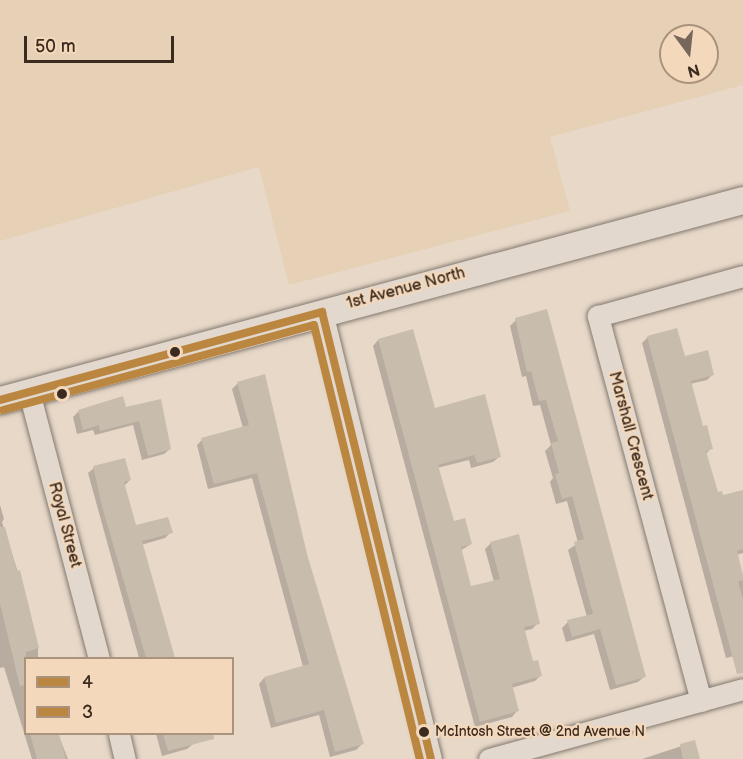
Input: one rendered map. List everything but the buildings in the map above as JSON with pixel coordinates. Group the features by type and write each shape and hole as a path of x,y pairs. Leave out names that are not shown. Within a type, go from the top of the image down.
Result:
{"main road":[{"name":"1st Avenue North","path":"0,400 743,200"}],"street":[{"name":"Marshall Crescent","path":"700,701 598,316 743,276"},
{"path":"322,312 431,759"},
{"name":"Royal Street","path":"29,392 99,657"},
{"path":"489,759 700,701 742,693"},
{"path":"118,735 125,759"}],"shaded area":[{"path":"0,0 743,0 743,85 550,137 570,211 289,285 259,167 0,241"}],"transit line":[{"name":"4","path":"0,400 322,312 431,759"},
{"name":"3","path":"3,410 314,325 420,759"}],"place":[{"name":"McIntosh Street @ 2nd Avenue N","path":"424,732"}]}
